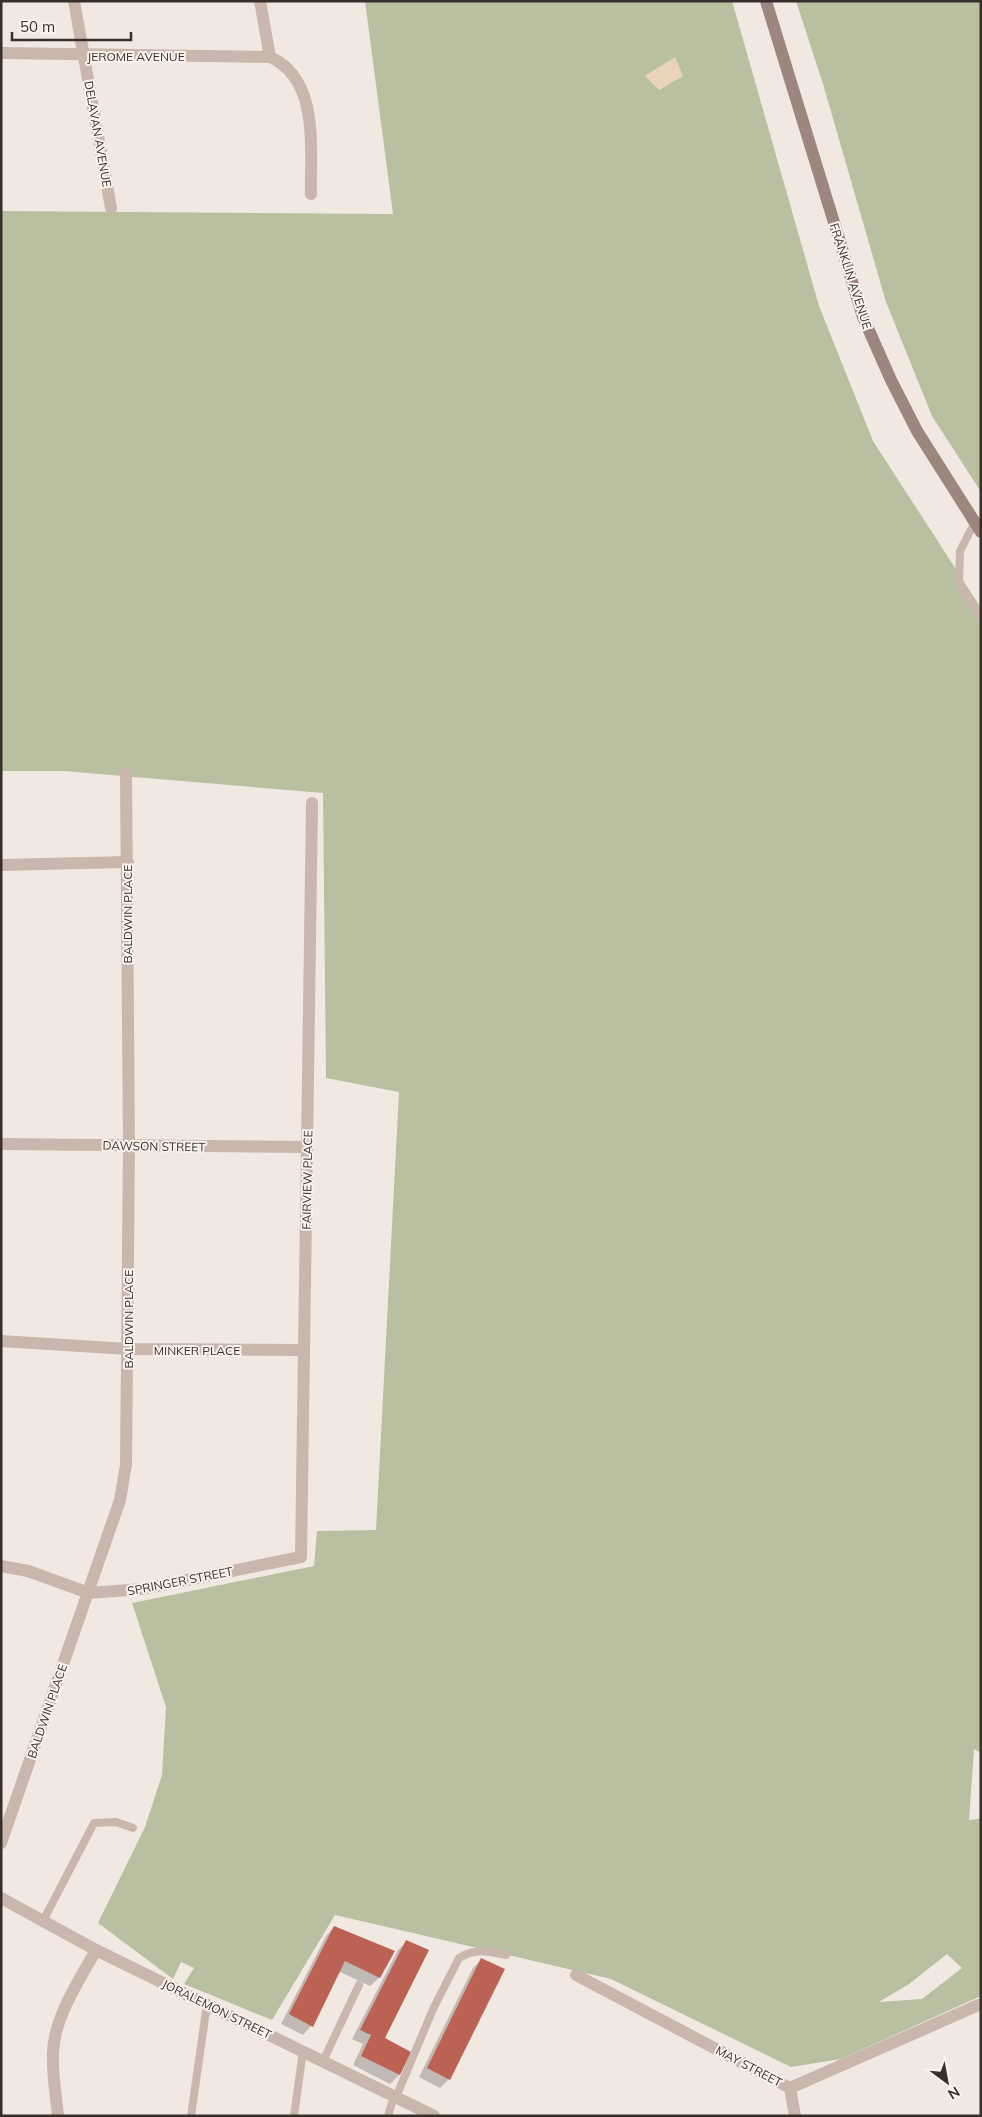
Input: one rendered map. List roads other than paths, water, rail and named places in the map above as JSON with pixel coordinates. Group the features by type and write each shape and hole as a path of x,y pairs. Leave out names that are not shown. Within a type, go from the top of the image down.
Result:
{"main road":[{"name":"FRANKLIN AVENUE","path":"766,1 863,317 891,380 917,431 978,527"}],"street":[{"name":"DELAVAN AVENUE","path":"74,1 111,208"},
{"path":"260,1 270,57 282,62 291,70 304,95 309,120 311,194"},
{"name":"JEROME AVENUE","path":"1,53 270,57"},
{"name":"BALDWIN PLACE","path":"1,1843 89,1593 124,1484 128,1349 129,1146 126,774"},
{"name":"FAIRVIEW PLACE","path":"301,1557 312,803"},
{"path":"1,865 128,862"},
{"name":"DAWSON STREET","path":"1,1144 308,1147"},
{"name":"MINKER PLACE","path":"1,1341 128,1349 304,1350"},
{"name":"SPRINGER STREET","path":"1,1566 28,1571 89,1593 142,1589 301,1557"},
{"name":"JORALEMON STREET","path":"1,1898 96,1950 434,2116"},
{"path":"58,2116 53,2053 55,2038 59,2021 96,1950"},
{"name":"MAY STREET","path":"576,1975 790,2088 980,2007"},
{"path":"790,2088 795,2116"}],"lane":[{"path":"978,527 960,551 959,584 981,618"},
{"path":"43,1921 94,1823 116,1822 133,1828"},
{"path":"388,2116 434,2007 459,1958 466,1954 483,1950 506,1955"},
{"path":"323,2061 358,1985"},
{"path":"191,2116 207,2004"},
{"path":"294,2116 303,2051"}]}
